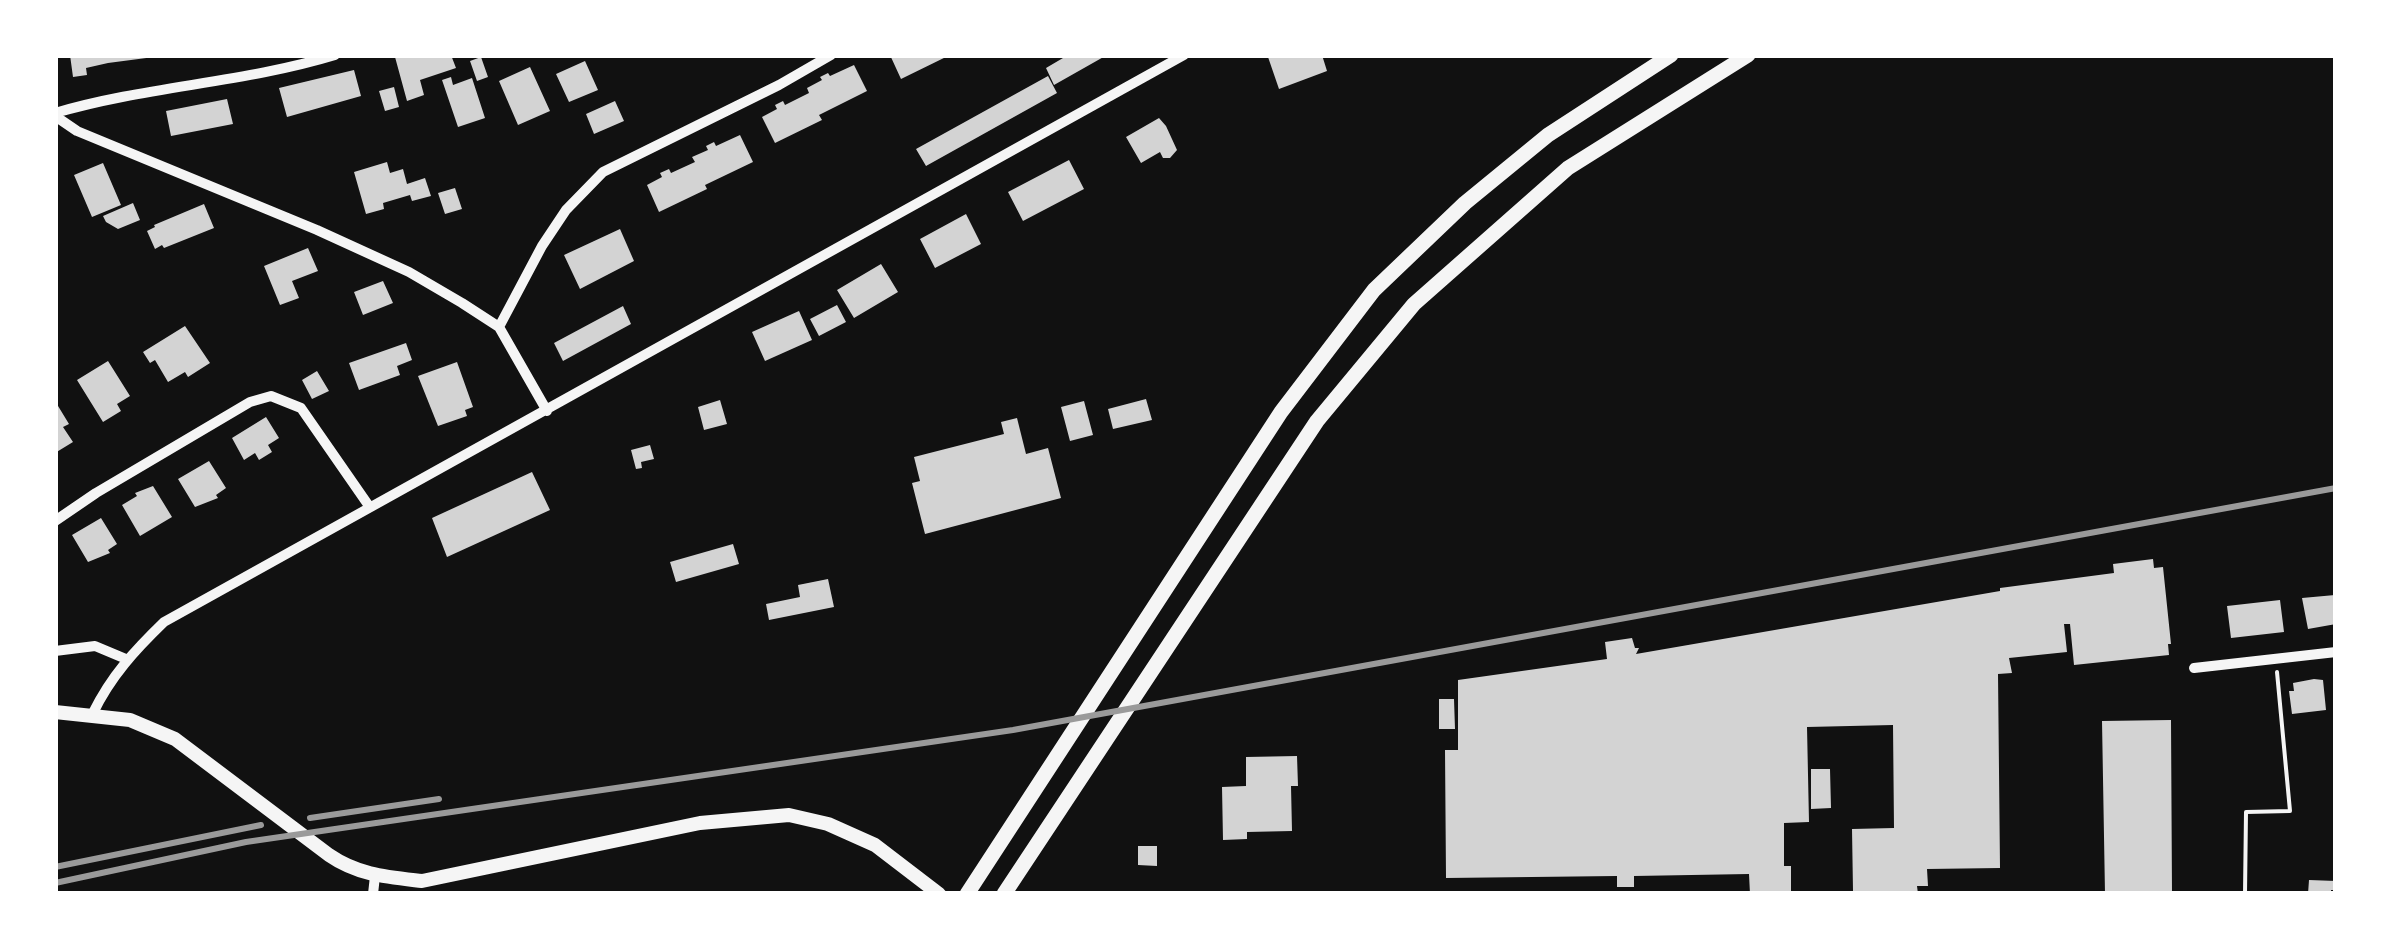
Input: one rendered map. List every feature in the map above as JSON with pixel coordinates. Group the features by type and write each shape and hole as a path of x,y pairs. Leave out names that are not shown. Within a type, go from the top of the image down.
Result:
{"highway":[{"path":"967,894 1281,412 1374,290 1465,202 1548,135 1671,55"},
{"path":"1004,894 1317,421 1414,304 1568,168 1748,55"}],"main road":[{"path":"55,712 130,720 175,740 350,869 375,876 422,881 700,823 788,816 828,824 874,845 940,894"}],"street":[{"path":"55,114 95,101 228,80 335,55"},
{"path":"499,327 566,210 603,172 831,55"},
{"path":"93,714 126,660 164,622 1184,55"},
{"path":"55,114 77,131 409,272 499,327 547,411"},
{"path":"55,521 250,402 271,396 302,408 369,506"},
{"path":"55,650 95,646 126,660"},
{"path":"2194,668 2336,652"},
{"path":"373,894 375,876"}],"path":[{"path":"2246,894 2246,812 2290,811 2276,659"}],"building":[{"path":"70,55 154,57 86,68 87,75 73,77"},
{"path":"451,55 456,68 420,80 424,95 407,101 395,57"},
{"path":"890,55 950,55 901,79"},
{"path":"1061,55 1107,55 1054,85 1046,68 1063,58"},
{"path":"1322,55 1327,71 1279,89 1268,57"},
{"path":"481,57 488,77 477,81 470,61"},
{"path":"585,61 598,90 569,102 556,74"},
{"path":"854,65 867,91 819,115 822,120 775,143 762,117 777,109 775,105 783,101 785,105 809,93 807,88 822,80 820,77"},
{"path":"530,67 550,111 518,125 499,81"},
{"path":"354,70 361,96 287,117 279,88"},
{"path":"1048,76 1057,93 926,166 916,149"},
{"path":"451,77 453,85 472,78 485,118 458,127 442,80"},
{"path":"394,87 399,107 385,111 379,91"},
{"path":"227,99 233,124 171,136 166,111"},
{"path":"615,101 624,121 594,134 586,114"},
{"path":"1159,118 1177,150 1170,158 1163,158 1160,152 1141,163 1126,137"},
{"path":"740,135 753,162 659,212 647,185 662,177 660,173 669,169 671,173 695,162 692,157 708,150 706,146 714,142 716,146"},
{"path":"1069,160 1084,189 1023,221 1008,192"},
{"path":"387,162 390,173 403,169 407,184 425,178 431,196 412,201 410,195 383,203 384,209 366,214 354,172"},
{"path":"103,163 121,205 92,217 74,175"},
{"path":"455,188 462,209 445,214 438,193"},
{"path":"133,203 140,220 118,229 106,222 103,216"},
{"path":"204,204 214,228 155,249 147,231"},
{"path":"966,214 981,244 935,268 920,239"},
{"path":"620,229 634,261 580,289 564,255"},
{"path":"308,248 318,271 292,281 299,298 280,305 264,266"},
{"path":"881,264 898,292 854,318 837,290"},
{"path":"383,281 393,303 363,315 354,292"},
{"path":"837,305 846,322 819,336 810,319"},
{"path":"623,306 631,324 563,361 554,343"},
{"path":"799,311 812,340 765,361 752,332"},
{"path":"185,326 210,363 188,377 185,372 168,382 155,360 150,363 143,352"},
{"path":"406,343 412,360 397,366 400,375 359,390 349,363"},
{"path":"108,361 130,396 117,404 121,411 103,422 77,380"},
{"path":"457,362 473,407 465,410 467,416 438,426 418,376"},
{"path":"317,371 329,391 312,399 302,380"},
{"path":"1146,399 1152,420 1113,429 1108,409"},
{"path":"720,400 727,424 704,430 698,407"},
{"path":"55,401 69,424 63,427 73,442 55,453"},
{"path":"1084,401 1093,435 1070,441 1061,407"},
{"path":"266,417 279,438 268,445 272,452 259,460 255,453 244,460 232,438"},
{"path":"1017,418 1026,454 1048,448 1061,498 925,534 912,483 920,481 914,457 1004,434 1001,422"},
{"path":"650,445 654,459 641,462 642,468 636,469 631,450"},
{"path":"209,461 226,488 216,495 218,498 195,507 178,479"},
{"path":"532,472 550,510 447,557 432,518"},
{"path":"153,486 172,517 140,536 122,505 137,496 135,493"},
{"path":"101,518 117,544 108,550 110,553 88,562 72,535"},
{"path":"733,544 739,564 676,582 670,562"},
{"path":"2153,559 2154,568 2163,567 2169,655 2074,665 2070,624 2064,624 2067,652 2009,658 2012,673 1998,674 2000,868 1927,869 1928,886 1917,886 1918,894 1853,891 1852,829 1894,828 1893,725 1807,727 1809,822 1784,823 1784,866 1791,866 1791,894 1750,894 1749,874 1634,876 1634,887 1617,887 1617,876 1446,878 1445,750 1458,750 1458,680 1607,659 1605,642 1632,638 1635,648 1639,648 1636,654 2000,588 2114,573 2113,564"},
{"path":"828,579 834,607 769,620 766,604 800,597 798,585"},
{"path":"2335,595 2336,624 2308,629 2302,598"},
{"path":"2280,600 2284,632 2231,638 2227,606"},
{"path":"2323,680 2326,710 2292,714 2289,691 2294,691 2293,683"},
{"path":"1439,699 1454,699 1455,729 1439,729"},
{"path":"2171,720 2172,894 2105,894 2102,721"},
{"path":"1297,756 1298,786 1291,786 1292,831 1247,832 1247,839 1223,840 1222,787 1246,786 1246,757"},
{"path":"1811,769 1830,769 1831,808 1811,809"},
{"path":"1138,846 1157,846 1157,866 1138,865"},
{"path":"2309,880 2336,881 2336,890 2331,890 2331,894 2308,894"}],"railway":[{"path":"55,883 246,842 1013,730 2336,488"},
{"path":"310,818 439,799"},
{"path":"55,867 261,825"}]}
